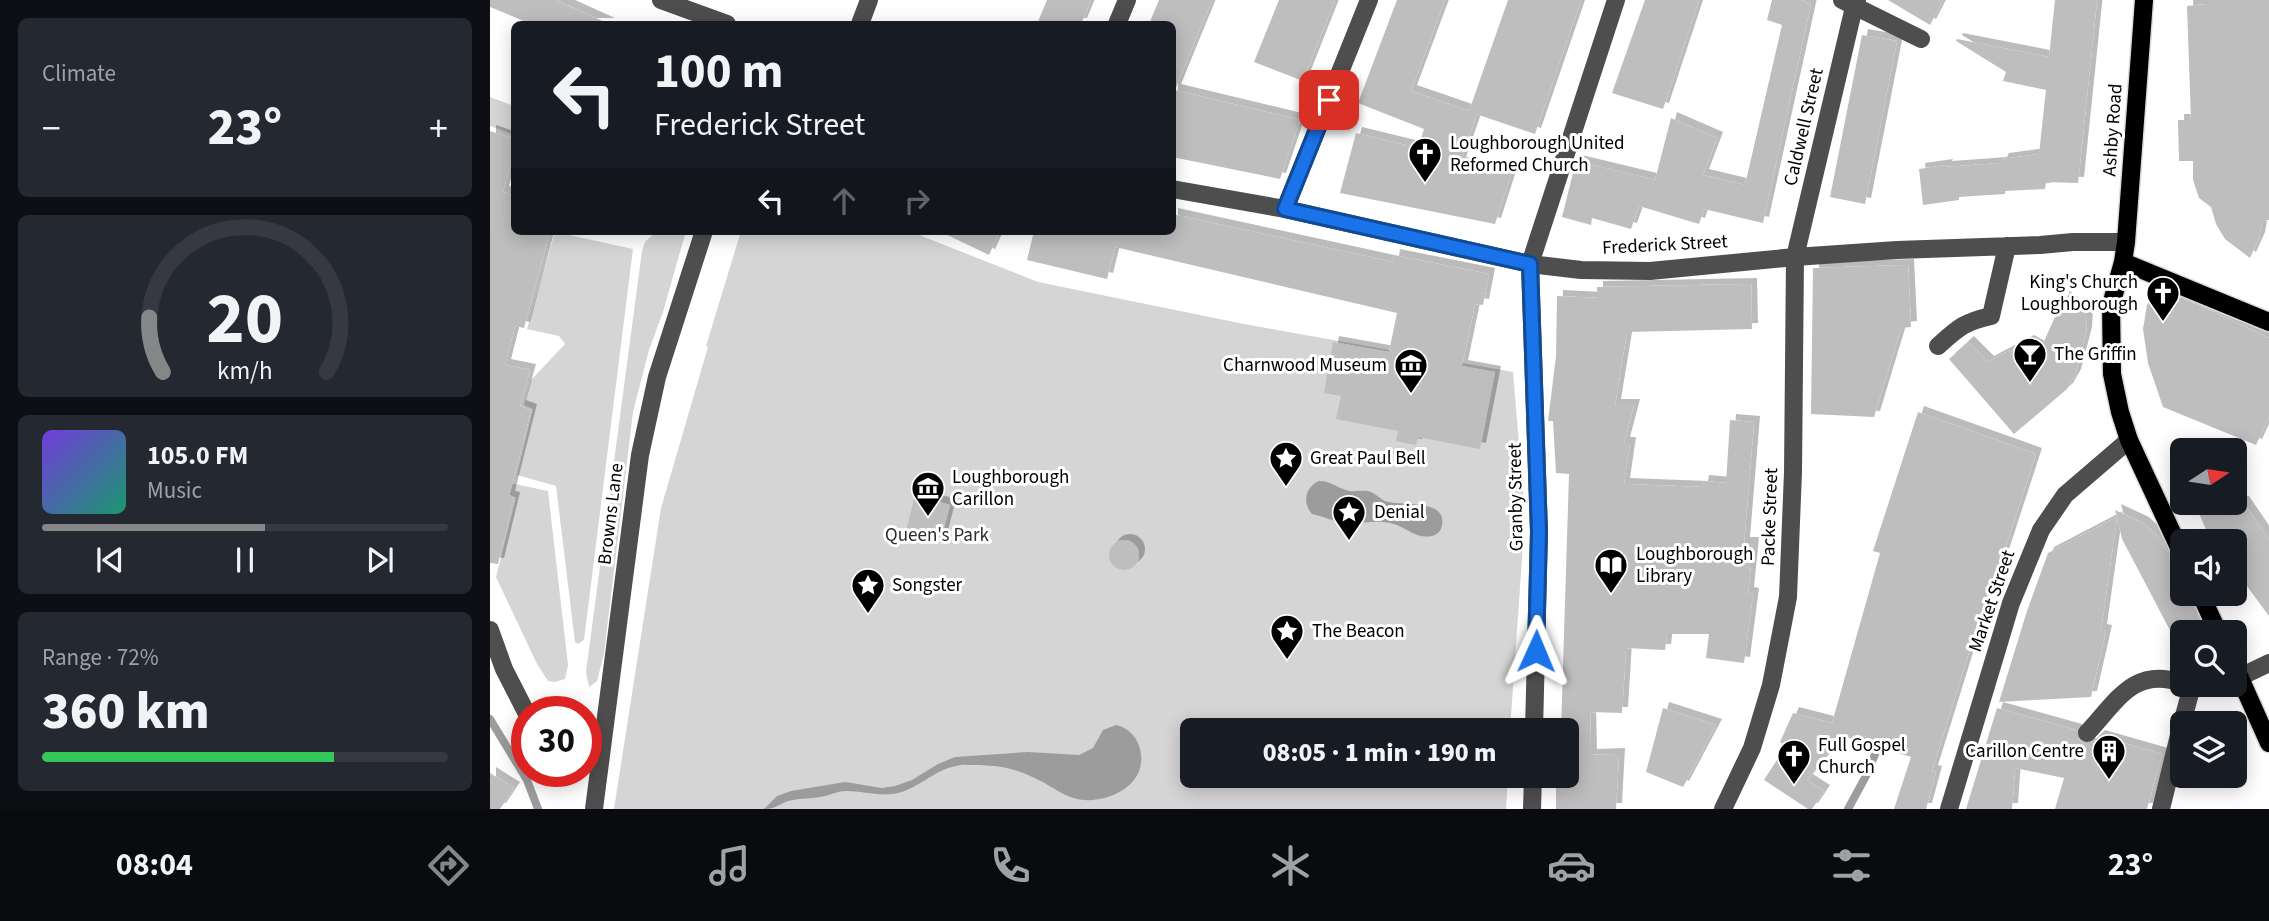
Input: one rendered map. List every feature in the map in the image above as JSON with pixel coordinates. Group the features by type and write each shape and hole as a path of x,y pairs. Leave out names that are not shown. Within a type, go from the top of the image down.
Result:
{"main road":[{"name":"Ashby Road","path":"2144,0 2126,242 2111,305 2110,334 2112,374 2120,411 2129,440 2170,529"},
{"path":"2123,262 2269,322"},
{"path":"2247,694 2269,743"}],"street":[{"path":"661,0 719,21"},
{"path":"861,21 869,0"},
{"path":"1118,21 1127,0"},
{"path":"1285,209 1369,0"},
{"name":"Granby Street","path":"1534,718 1539,532 1530,264 1616,0"},
{"path":"1851,2 1921,39"},
{"name":"Caldwell Street","path":"1795,257 1851,2"},
{"name":"Frederick Street","path":"1176,190 1285,209 1530,264 1581,270 1650,271 1795,257 2073,242 2126,242"},
{"name":"Browns Lane","path":"602,698 640,455 657,377 703,235"},
{"path":"1938,346 1970,320 1991,316 2007,246"},
{"name":"Packe Street","path":"1723,809 1752,748 1768,698 1788,597 1793,472 1795,257"},
{"name":"Market Street","path":"1949,809 2011,603 2041,530 2065,495 2129,440"},
{"path":"490,630 504,669 518,696"},
{"path":"2247,669 2269,663"},
{"path":"2087,733 2123,694 2144,680 2161,677 2170,679"},
{"path":"2161,809 2170,772"},
{"name":"Browns Lane","path":"594,787 594,809"},
{"path":"1532,809 1533,788"}],"green space":[{"path":"490,97 511,105 511,134 490,126"},
{"path":"554,235 569,235 633,249 584,640 578,644 575,642 556,486 517,475 533,409 524,405 531,380 565,344 559,336 527,329"},
{"path":"653,235 685,235 633,412 604,654 597,681 589,687 586,672 645,242"},
{"name":"Queen's Park","path":"740,235 919,235 1038,282 1244,324 1513,372 1525,516 1511,718 1180,718 1180,788 1507,788 1506,809 614,809 661,508 708,347 706,346"},
{"path":"510,483 548,491 568,665 565,679 555,682 548,681 537,664 496,577 516,498 509,494"}],"shaded area":[{"path":"1319,481 1350,491 1368,491 1392,503 1430,507 1442,516 1441,529 1427,537 1390,523 1343,523 1312,514 1306,500 1308,491"},
{"path":"1116,725 1131,733 1136,740 1140,747 1141,764 1139,772 1130,784 1104,798 1078,799 1011,769 963,765 941,771 898,793 843,791 817,798 789,801 764,809 777,796 791,791 845,782 882,788 895,786 955,757 1028,752 1079,755 1093,748 1103,730"}],"building":[{"path":"490,0 556,0 602,21 524,21 490,7"},
{"path":"1047,0 1091,0 1082,21 1038,21"},
{"path":"1159,0 1212,0 1176,88 1176,21 1150,21"},
{"path":"1279,0 1335,0 1303,81 1254,62"},
{"path":"1397,0 1445,0 1411,91 1469,111 1508,0 1581,0 1535,134 1477,114 1460,163 1511,174 1495,224 1340,193 1356,133 1418,148 1424,129 1358,103"},
{"path":"1645,0 1699,0 1663,109 1612,93"},
{"path":"1772,0 1801,0 1811,4 1763,223 1704,209 1699,224 1639,206 1631,229 1592,218 1591,225 1562,217 1576,161 1655,180 1671,118 1717,138 1703,175 1745,185 1782,25 1767,20"},
{"path":"1888,0 1943,0 1930,25"},
{"path":"2055,0 2097,0 2078,183 2046,182 2045,189 1959,197 1959,200 1923,205 1919,169 2001,163 2003,159 2039,154 2046,90 2003,81 2006,72 1956,41 1957,39 2049,57"},
{"path":"2208,0 2269,0 2269,220 2262,221 2259,238 2250,258 2225,239 2216,224 2211,207 2199,198 2193,180 2193,161 2179,161 2178,120 2191,120 2187,6 2208,4"},
{"path":"1862,35 1897,41 1865,204 1830,197"},
{"path":"1176,90 1300,120 1280,179 1176,158"},
{"path":"490,131 511,138 511,161 503,192 511,195 511,235 549,235 524,328 515,326 505,365 530,370 520,406 531,410 509,497 514,498 498,564 490,563"},
{"path":"1176,215 1393,262 1394,255 1489,274 1483,305 1475,304 1462,366 1495,372 1480,449 1418,437 1416,445 1405,443 1396,441 1398,431 1336,419 1341,396 1324,393 1333,342 1389,352 1397,313 1115,247 1107,279 1027,260 1033,235 1176,235"},
{"path":"947,235 998,235 989,255"},
{"path":"1908,265 1911,327 1901,328 1874,417 1811,414 1813,268"},
{"path":"1751,284 1752,329 1627,332 1615,405 1634,405 1624,443 1630,443 1624,484 1702,487 1703,481 1726,483 1730,420 1754,422 1744,543 1753,543 1748,593 1753,594 1744,663 1706,658 1709,634 1667,634 1665,650 1626,648 1622,713 1590,712 1591,755 1619,754 1616,809 1556,809 1556,788 1579,788 1579,718 1561,718 1569,474 1556,473 1553,421 1548,421 1556,356 1557,296 1597,298 1597,287"},
{"path":"2162,290 2269,338 2269,417 2256,445 2247,441 2247,438 2239,438 2163,407 2148,363 2143,329 2147,305 2154,293"},
{"path":"2064,297 2087,314 2086,333 2075,375 2067,389 2014,434 1949,359 1968,342 1988,362 2028,341 2041,348"},
{"path":"1918,412 2036,454 1992,589 1989,588 1932,771 1936,772 1926,809 1894,809 1911,757 1843,736 1807,780 1824,791 1812,809 1808,809 1764,780 1786,746 1780,742 1793,713 1832,723 1880,553 1873,551"},
{"name":"Loughborough Carillon","path":"915,495 950,505 941,540 906,531"},
{"path":"2247,508 2269,540 2269,616 2247,586 2247,529 2206,529 2200,515 2247,515"},
{"path":"2115,510 2143,523 2161,540 2170,557 2170,606 2195,606 2201,620 2170,620 2170,630 2122,539"},
{"path":"2117,517 2101,630 2106,631 2091,697 1999,702 2048,553"},
{"path":"1124,540 1130,541 1138,549 1138,561 1130,569 1124,570 1118,569 1110,561 1109,555 1110,549 1118,541"},
{"path":"1663,708 1716,725 1683,787 1646,772"},
{"path":"1997,708 2076,730 2076,737 2084,744 2091,744 2099,736 2162,754 2147,809 2055,809 2064,778 2015,768 2012,809 1966,809"},
{"path":"490,773 514,788 500,809 490,809"}],"waterway":[{"path":"490,719 527,780 538,809"},
{"path":"1848,809 1876,752"}],"place":[{"name":"Loughborough United Reformed Church","path":"1425,184"},
{"name":"King's Church Loughborough","path":"2163,323"},
{"name":"The Griffin","path":"2030,384"},
{"name":"Charnwood Museum","path":"1411,395"},
{"name":"Great Paul Bell","path":"1286,488"},
{"name":"Loughborough Carillon","path":"928,518"},
{"name":"Denial","path":"1349,542"},
{"name":"Loughborough Library","path":"1611,595"},
{"name":"Songster","path":"868,615"},
{"name":"The Beacon","path":"1287,661"},
{"name":"Carillon Centre","path":"2109,781"},
{"name":"Full Gospel Church","path":"1794,786"}],"route":[{"path":"1329,100 1285,209 1530,264 1539,532 1536,651"}]}
